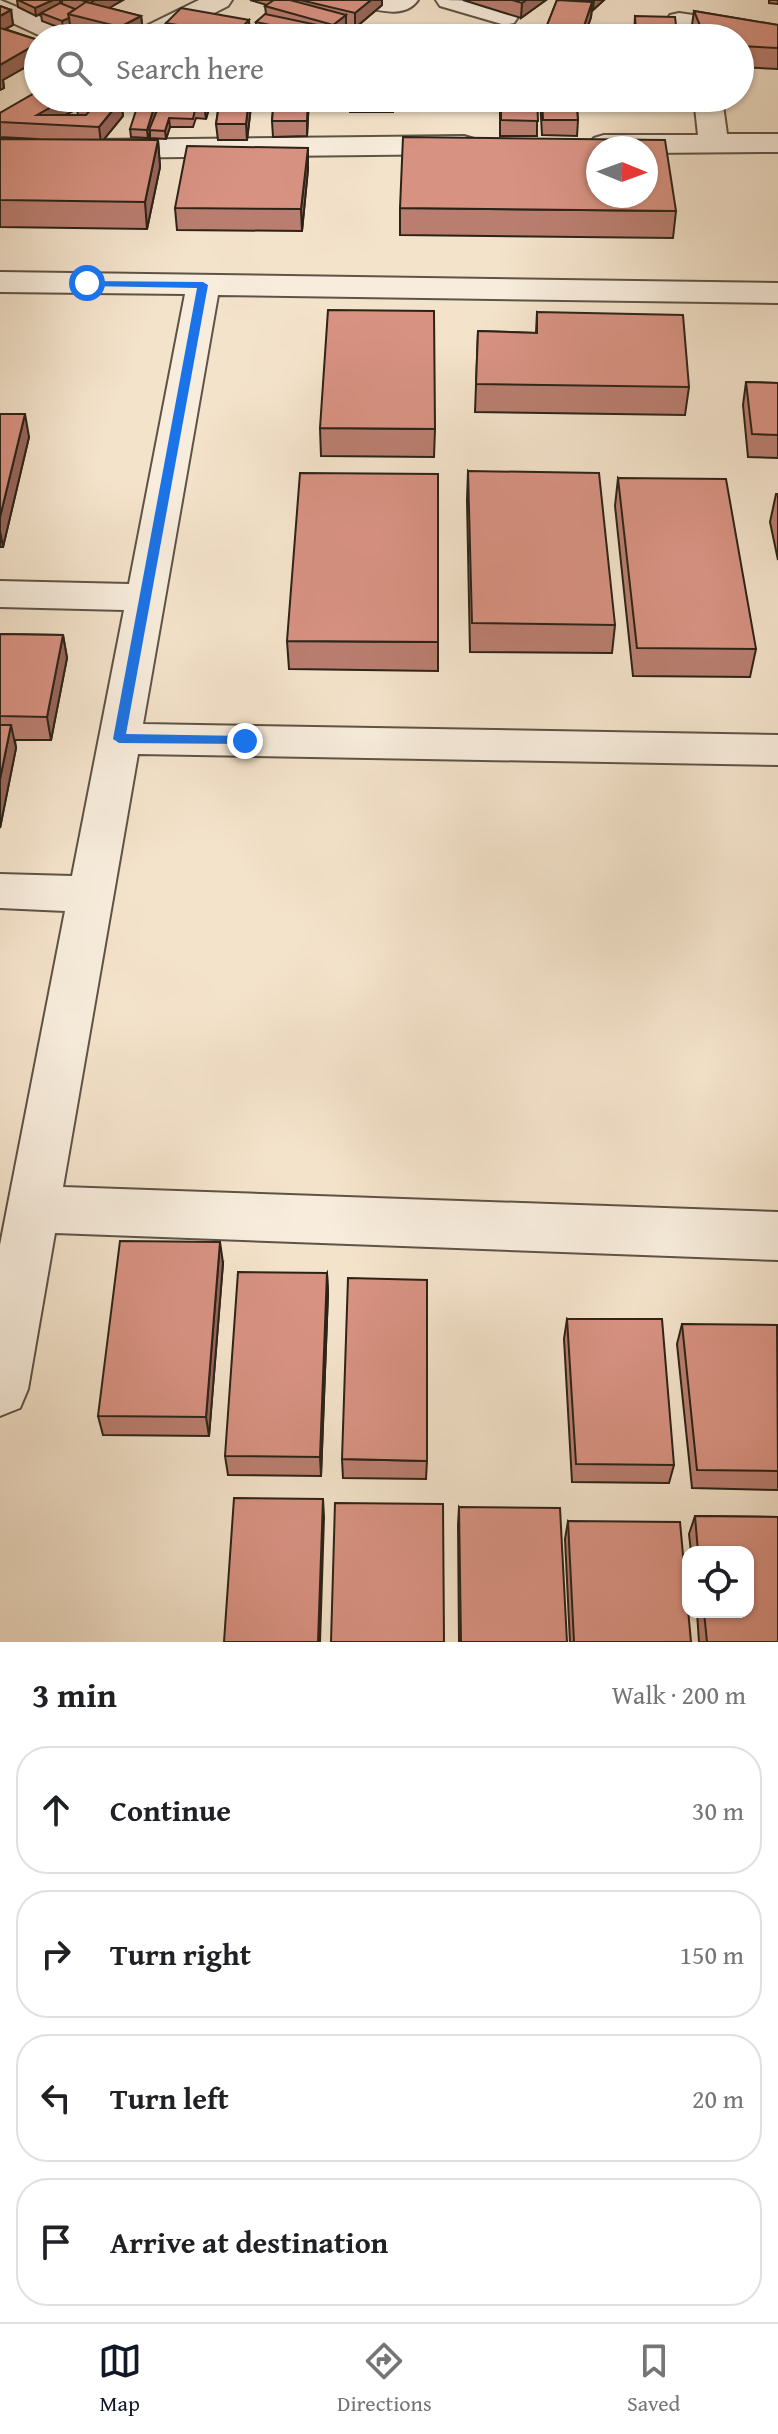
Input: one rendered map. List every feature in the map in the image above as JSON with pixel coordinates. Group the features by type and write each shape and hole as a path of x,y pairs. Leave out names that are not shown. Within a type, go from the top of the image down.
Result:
{"street":[{"path":"172,24 219,0"},
{"path":"369,0 390,5 405,0"},
{"path":"449,0 505,17"},
{"path":"0,7 36,24"},
{"path":"0,34 27,20"},
{"path":"679,20 705,24"},
{"path":"754,31 778,35"},
{"path":"710,112 714,144"},
{"path":"575,144 778,143"},
{"path":"0,150 497,145"},
{"path":"0,282 778,293"},
{"path":"0,1389 203,285"},
{"path":"0,594 146,597"},
{"path":"119,739 778,750"},
{"path":"0,891 91,894"},
{"path":"33,1209 778,1236"}],"building":[{"path":"18,0 53,0 35,8"},
{"path":"274,0 290,0 346,15 329,24 265,6"},
{"path":"300,0 371,0 355,13"},
{"path":"557,0 592,2 585,24 548,24"},
{"path":"86,2 141,16 126,24 108,24 68,14"},
{"path":"60,3 75,9 68,14 69,18 62,21 41,13"},
{"path":"0,6 11,10 0,16"},
{"path":"181,8 249,20 245,24 166,23"},
{"path":"694,11 778,25 778,48 754,47 754,24 699,24"},
{"path":"265,14 312,24 265,24 256,22"},
{"path":"635,16 675,17 676,24 635,24"},
{"path":"0,28 24,36 24,51 0,65"},
{"path":"24,99 24,112 42,112 37,115 111,112 99,127 0,122 0,113"},
{"path":"135,112 153,112 147,130 130,129"},
{"path":"156,112 195,112 193,119 169,118 165,131 149,130"},
{"path":"218,112 247,112 246,124 216,124"},
{"path":"273,112 307,112 307,121 272,121"},
{"path":"501,112 538,112 538,121 501,120"},
{"path":"543,112 577,112 578,120 543,120"},
{"path":"403,137 586,139 586,208 658,208 658,140 665,140 676,211 400,208"},
{"path":"0,139 158,140 145,202 0,200"},
{"path":"187,146 308,148 301,209 175,208"},
{"path":"328,310 434,311 435,429 320,428"},
{"path":"537,312 683,315 689,387 476,384 478,331 537,333"},
{"path":"746,382 778,383 778,435 752,434"},
{"path":"0,414 25,414 0,517"},
{"path":"468,471 599,473 615,625 472,623"},
{"path":"300,473 438,474 438,642 287,641"},
{"path":"618,478 726,479 756,649 637,648"},
{"path":"0,634 63,635 47,717 0,716"},
{"path":"0,725 11,725 0,779"},
{"path":"120,1241 220,1242 206,1417 98,1416"},
{"path":"238,1272 327,1273 320,1457 225,1456"},
{"path":"348,1278 427,1280 427,1461 342,1459"},
{"path":"567,1319 662,1319 674,1465 576,1464"},
{"path":"682,1324 777,1325 778,1471 697,1470"},
{"path":"234,1498 323,1499 318,1642 224,1642"},
{"path":"335,1503 443,1504 444,1642 331,1642"},
{"path":"459,1507 560,1508 567,1642 461,1642"},
{"path":"695,1516 778,1517 778,1642 707,1642 705,1618 754,1618 754,1546 698,1546"},
{"path":"568,1521 680,1522 682,1618 689,1618 691,1642 574,1642"}],"route":[{"path":"87,283 203,285 119,739 245,741"}]}
